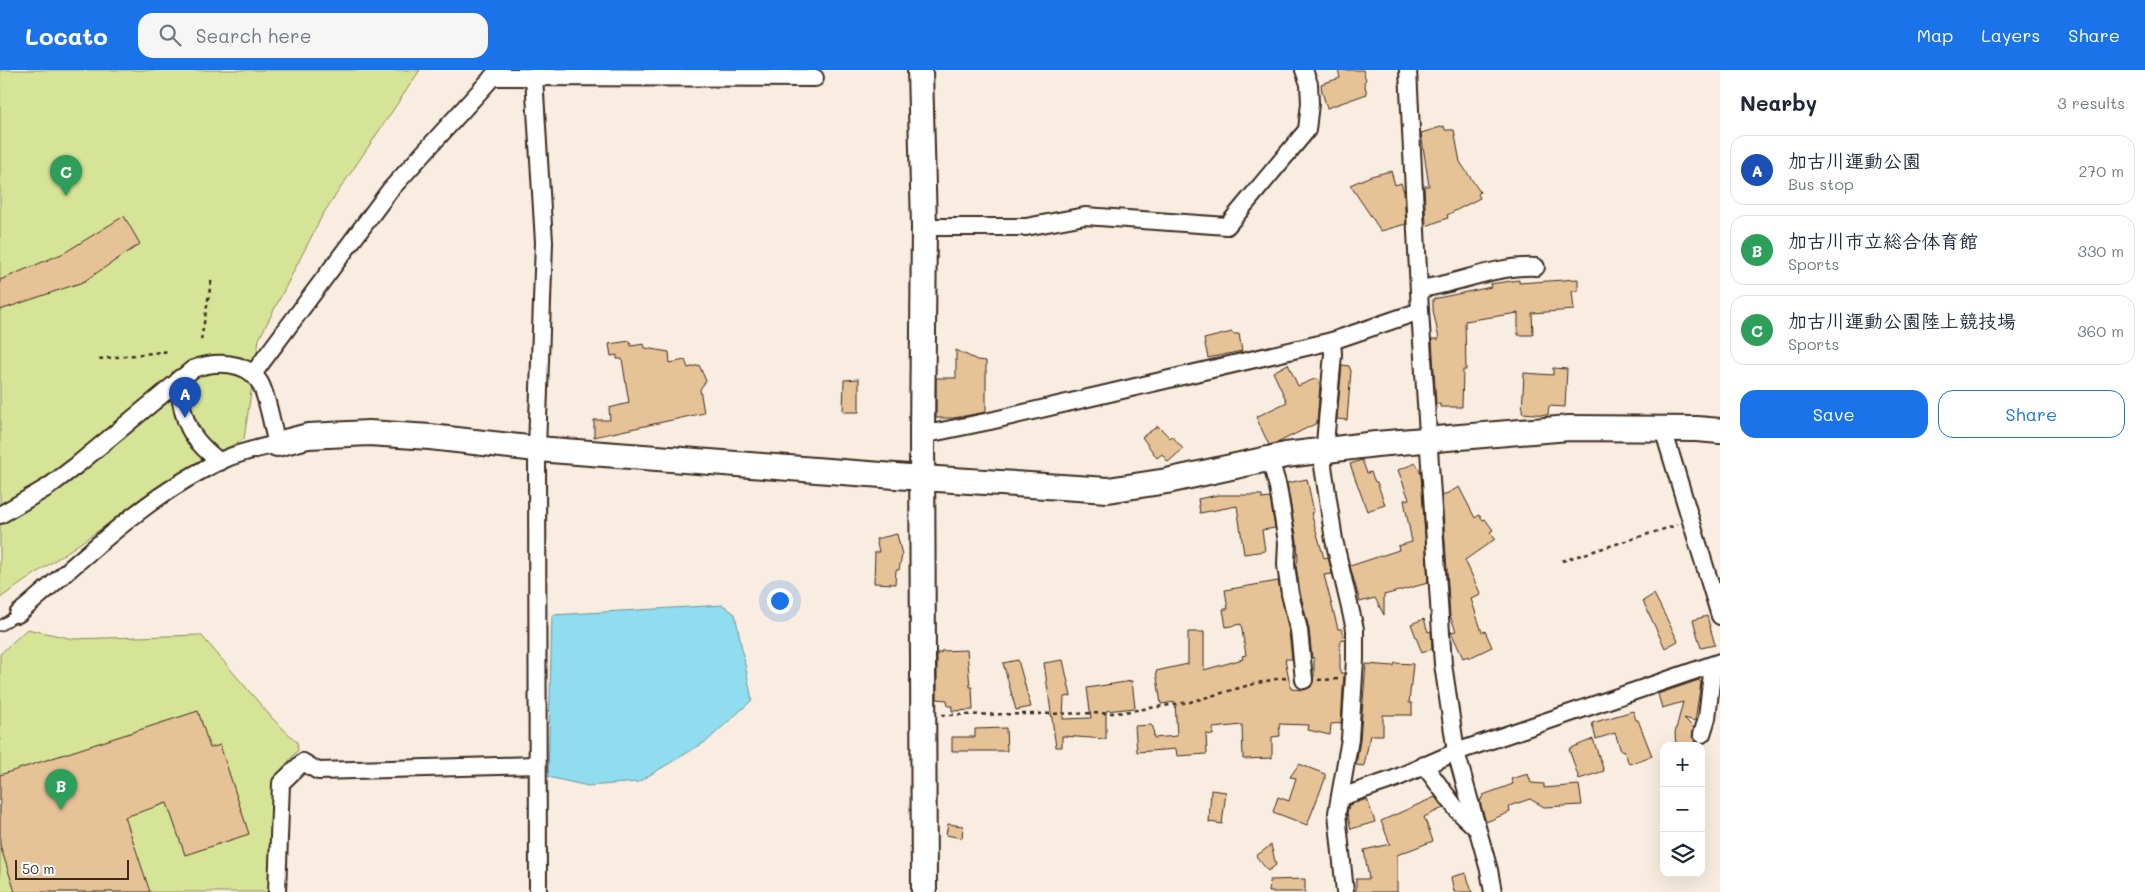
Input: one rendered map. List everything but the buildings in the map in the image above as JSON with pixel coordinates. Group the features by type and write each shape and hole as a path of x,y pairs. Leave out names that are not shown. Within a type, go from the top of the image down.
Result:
{"street":[{"path":"920,70 924,227 922,435 924,892"},
{"path":"924,227 1026,227 1084,216 1227,226 1307,130 1310,103 1309,84 1304,70"},
{"path":"1408,70 1420,311 1443,664 1456,752 1489,870 1493,892"},
{"path":"253,374 390,190 496,73 534,77 732,74 815,78"},
{"path":"534,77 544,242 537,448 536,765 538,892"},
{"path":"1419,289 1501,269 1520,266 1536,267"},
{"path":"922,435 990,422 1332,341 1420,311"},
{"path":"1332,341 1333,354 1322,466 1334,540 1355,629 1350,739 1337,813 1345,892"},
{"path":"0,515 48,486 77,465 180,378 201,366 220,364 237,366 253,374 261,384 277,444"},
{"path":"180,378 181,401 190,432 200,446 220,462"},
{"path":"18,614 131,519 183,481 220,462 308,436 369,433 430,437 537,448 922,478 1108,490 1168,481 1270,458 1428,439 1569,428 1720,431"},
{"path":"1663,429 1720,616"},
{"path":"1270,458 1278,487 1287,542 1286,565 1290,594 1299,630 1304,680"},
{"path":"1341,797 1368,789 1456,752 1717,663 1708,718 1702,734"},
{"path":"276,892 281,783 303,762 318,771 536,765"},
{"path":"1424,765 1458,811 1476,828"}],"lane":[{"path":"0,626 18,614"}],"path":[{"path":"201,340 212,277"},
{"path":"99,359 170,352"},
{"path":"1562,561 1691,521"},
{"path":"923,715 1117,713 1190,702 1281,678 1354,680"}],"green space":[{"path":"0,70 420,70 323,214 259,339 244,439 194,465 0,598"},
{"path":"27,629 73,639 201,635 272,718 297,742 298,750 275,777 270,892 0,892 0,654"}],"water":[{"path":"723,605 735,614 752,700 707,741 638,782 588,786 548,777 552,615"}],"place":[{"name":"加古川運動公園陸上競技場","path":"66,196"},
{"name":"加古川運動公園","path":"185,418"},
{"name":"加古川市立総合体育館","path":"61,810"}]}
